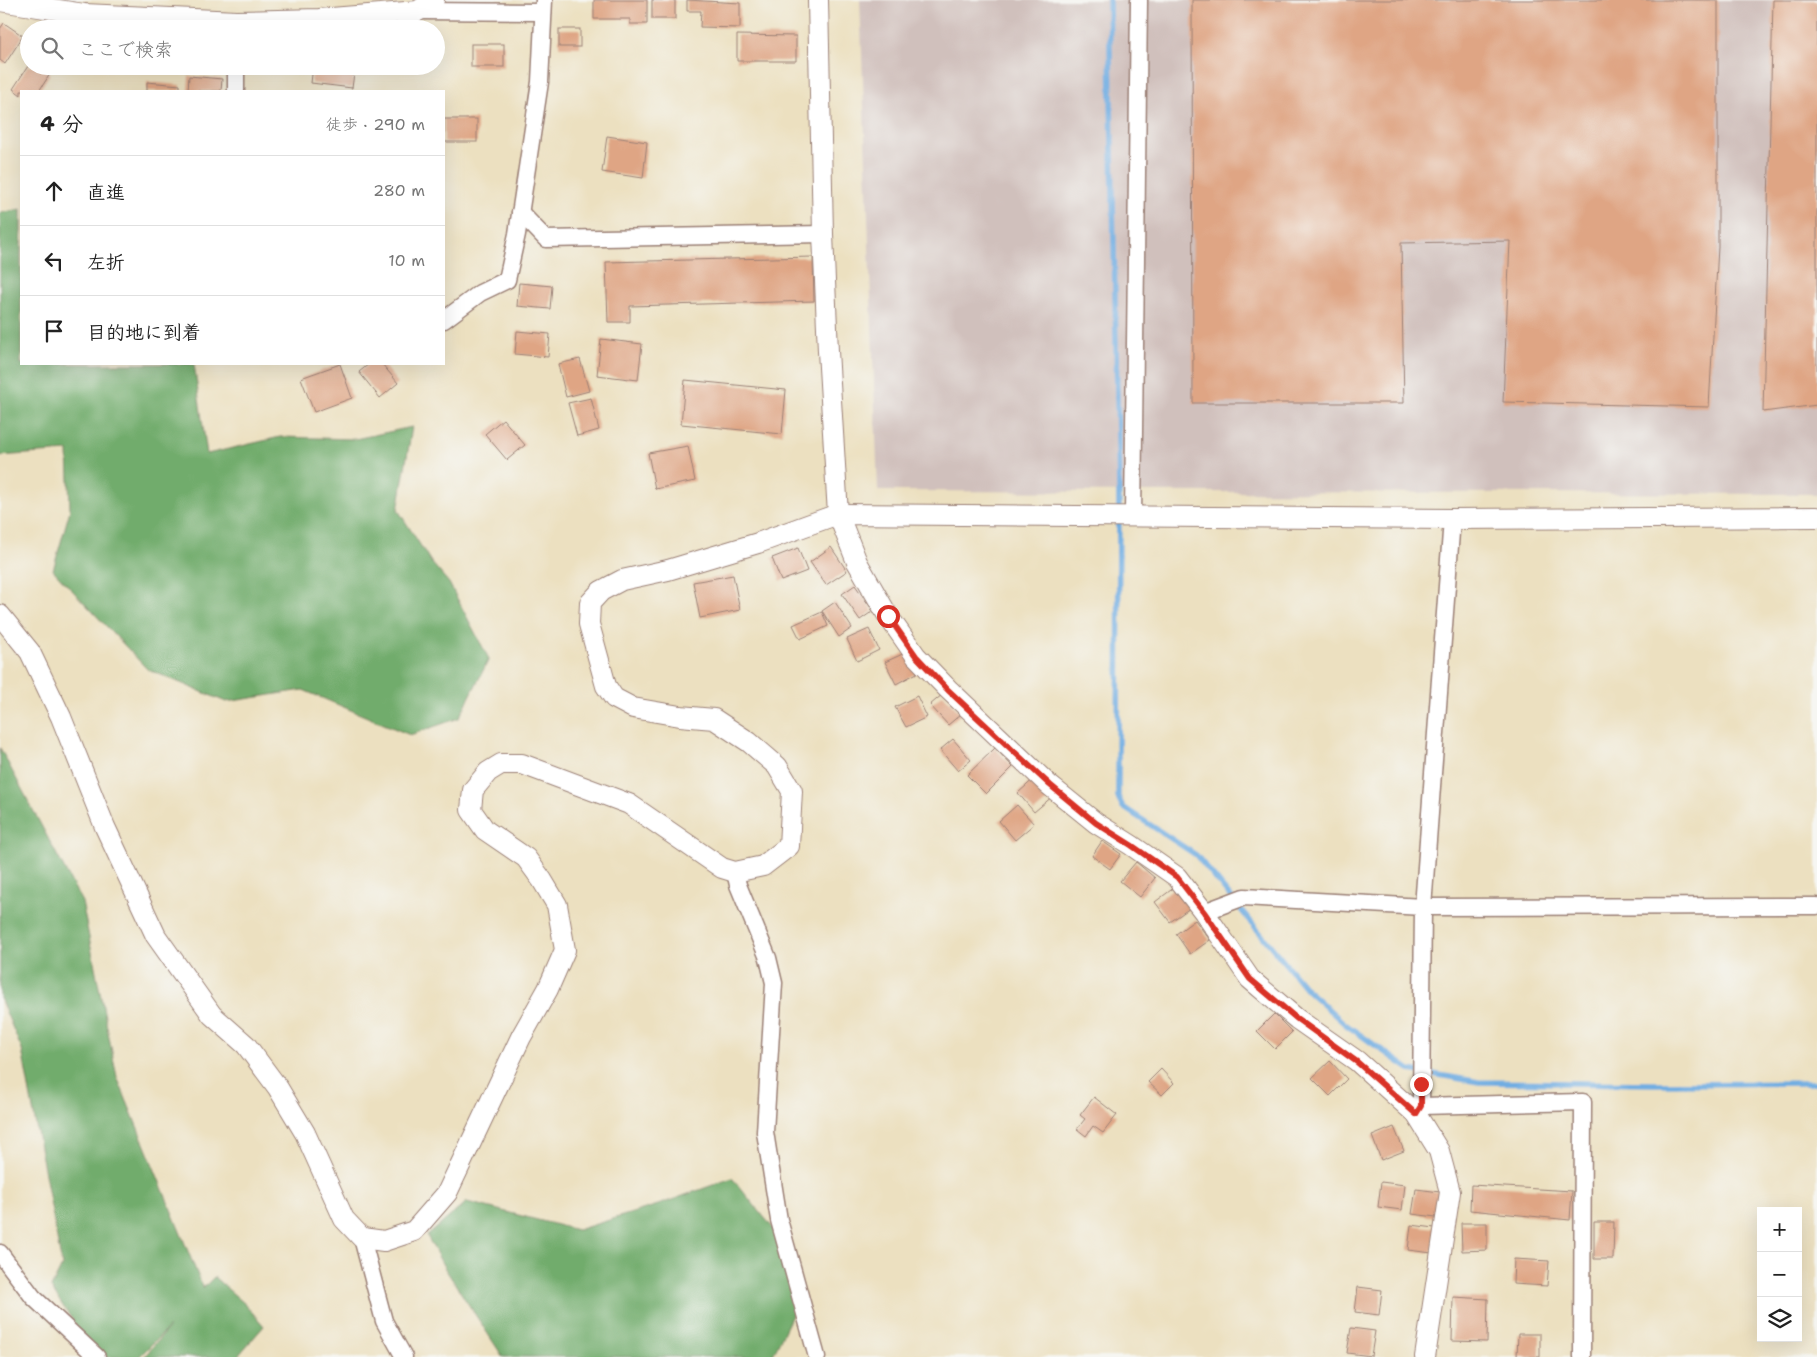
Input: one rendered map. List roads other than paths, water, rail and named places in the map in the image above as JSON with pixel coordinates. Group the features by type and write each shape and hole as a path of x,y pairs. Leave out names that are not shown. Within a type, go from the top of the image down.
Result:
{"street":[{"path":"818,0 823,234 838,514 857,562 888,616 916,656 948,690 1055,790 1096,823 1177,877 1210,910 1250,979 1296,1018 1357,1062 1418,1110 1439,1150 1450,1192 1425,1357"},
{"path":"1132,517 1139,0"},
{"path":"0,1 84,14 167,20"},
{"path":"305,20 426,6 543,6 540,82 520,212 507,280 480,293 445,319"},
{"path":"236,75 236,90"},
{"path":"520,212 546,239 823,234"},
{"path":"362,1238 384,1241 414,1231 446,1193 521,1037 548,989 565,950 558,905 542,880 526,858 485,830 471,810 473,790 488,772 501,764 522,764 629,804 709,860 722,868 735,872 763,866 789,846 792,791 777,766 749,742 714,718 680,716 633,708 614,698 606,686 589,624 590,603 601,591 622,580 668,570 758,543 838,514 1452,519 1817,517"},
{"path":"1418,1110 1422,1060 1423,906 1452,519"},
{"path":"0,614 30,652 61,717 105,827 156,936 212,1015 246,1046 278,1088 306,1134 344,1219 362,1238 384,1321 404,1357"},
{"path":"735,872 738,885 768,958 774,983 765,1132 779,1220 817,1357"},
{"path":"1210,910 1244,897 1423,906 1817,906"},
{"path":"1418,1110 1583,1102 1582,1357"},
{"path":"0,1253 33,1297 96,1357"}],"waterway":[{"path":"1109,0 1119,491 1118,797 1123,807 1196,855 1307,990 1345,1024 1410,1070 1479,1082 1817,1083"}]}
